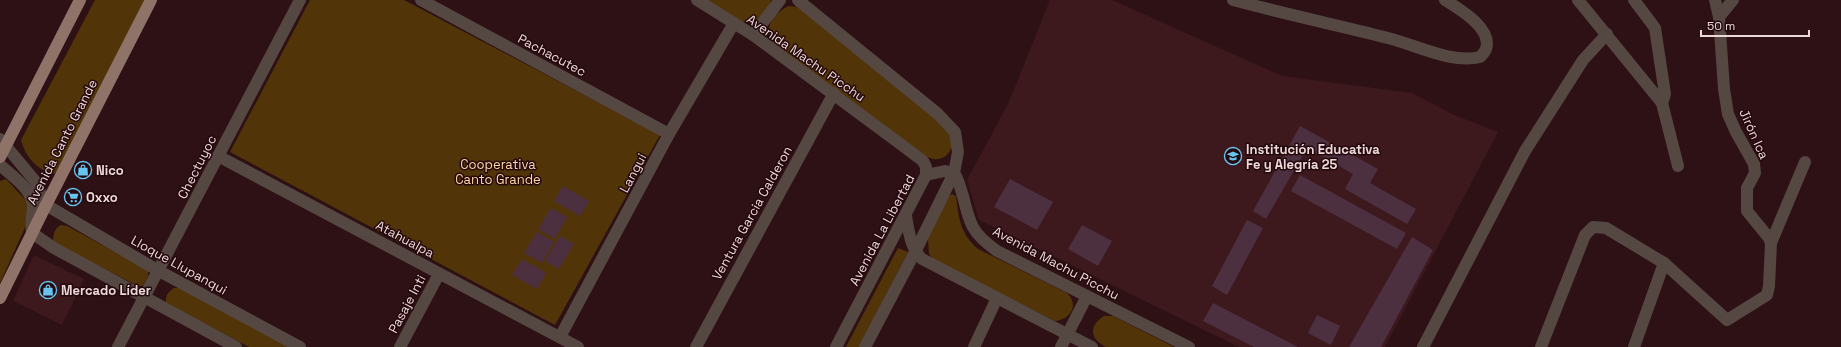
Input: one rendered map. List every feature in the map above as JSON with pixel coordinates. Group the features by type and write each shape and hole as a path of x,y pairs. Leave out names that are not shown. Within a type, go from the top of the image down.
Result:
{"main road":[{"path":"0,157 3,142 80,0"},
{"name":"Avenida Canto Grande","path":"0,298 151,0"}],"street":[{"name":"Chectuyoc","path":"118,347 300,0"},
{"name":"Pachacutec","path":"421,0 670,134"},
{"name":"Avenida Machu Picchu","path":"697,0 753,36 834,94 923,161 926,167 926,176"},
{"path":"753,36 780,0"},
{"path":"798,0 938,114 955,132 958,152 954,173 915,252 864,347"},
{"path":"1233,0 1390,38 1457,58 1470,59 1480,57 1486,49 1486,40 1481,29 1469,16 1445,0"},
{"path":"1578,0 1662,103 1678,166"},
{"path":"1634,0 1655,28 1664,87 1664,99 1662,103"},
{"name":"Jirón Ica","path":"1715,0 1719,16 1724,89 1728,114 1736,132 1754,164 1755,173 1747,188 1746,211 1769,238 1771,243"},
{"path":"1719,16 1733,0"},
{"name":"Langui","path":"560,338 670,134 734,23"},
{"path":"1423,347 1525,151 1583,60 1607,34"},
{"name":"Ventura Garcia Calderon","path":"696,347 834,94"},
{"path":"3,142 35,181 46,205"},
{"name":"Atahualpa","path":"218,156 578,347"},
{"path":"1541,347 1585,235 1593,227 1606,228 1664,264 1727,320 1767,295 1769,286 1771,243 1805,162"},
{"path":"0,164 25,188 30,196 33,205 31,223 32,233 54,248 236,347"},
{"name":"Avenida La Libertad","path":"836,347 926,176 945,171 954,173"},
{"name":"Avenida Machu Picchu","path":"954,173 959,180 971,225 980,239 997,251 1189,347"},
{"name":"Lloque Llupanqui","path":"46,205 159,271 300,347"},
{"path":"906,216 910,239 915,252 931,264 1092,347"},
{"path":"1634,347 1664,264"},
{"name":"Pasaje Inti","path":"400,347 439,274"},
{"path":"1061,347 1087,296"},
{"path":"974,347 997,298"}],"shaded area":[{"name":"Institución Educativa Fe y Alegría 25","path":"1050,0 1112,0 1282,76 1412,93 1452,114 1498,132 1385,347 1239,347 979,220 967,180 1009,102"},
{"name":"Mercado Líder","path":"34,255 84,279 62,325 13,301"}],"green space":[{"path":"95,0 146,0 59,171 53,174 47,172 32,162 25,152 21,140"},
{"name":"Cooperativa Canto Grande","path":"310,0 404,0 660,135 555,325 230,152"},
{"path":"704,0 771,0 764,14 757,20 742,22 726,15"},
{"path":"788,6 797,7 807,14 933,117 949,133 951,138 951,147 947,155 939,159 934,159 922,154 773,45 770,38 769,27 773,18"},
{"path":"6,179 32,207 32,212 0,283 0,181"},
{"path":"952,194 956,196 961,225 972,243 978,249 1067,293 1073,302 1072,311 1069,315 1055,321 935,261 929,254 928,238 948,196"},
{"path":"61,225 67,226 148,270 148,276 143,286 138,286 53,242 54,232"},
{"path":"898,248 908,252 859,347 846,347"},
{"path":"174,288 180,288 290,347 249,347 166,303 167,294"},
{"path":"1104,316 1113,316 1174,347 1106,347 1097,340 1093,332 1095,324"}],"building":[{"path":"1300,126 1378,169 1370,183 1416,209 1407,224 1345,189 1353,174 1307,148 1266,219 1253,211"},
{"path":"1300,175 1406,233 1397,249 1291,191"},
{"path":"1010,179 1053,202 1037,230 994,207"},
{"path":"563,186 589,201 580,216 554,201"},
{"path":"551,208 567,217 555,239 538,229"},
{"path":"1247,220 1263,228 1227,295 1212,286"},
{"path":"1082,225 1112,241 1098,266 1068,249"},
{"path":"537,232 554,242 542,263 524,253"},
{"path":"560,236 574,244 559,269 545,261"},
{"path":"1412,237 1433,250 1381,347 1349,347"},
{"path":"522,259 546,273 537,289 512,275"},
{"path":"1213,303 1298,347 1254,347 1203,321"},
{"path":"1317,315 1340,326 1331,345 1308,333"}],"place":[{"name":"Institución Educativa Fe y Alegría 25","path":"1233,156"},
{"name":"Nico","path":"83,170"},
{"name":"Oxxo","path":"73,197"},
{"name":"Mercado Líder","path":"48,290"}]}
